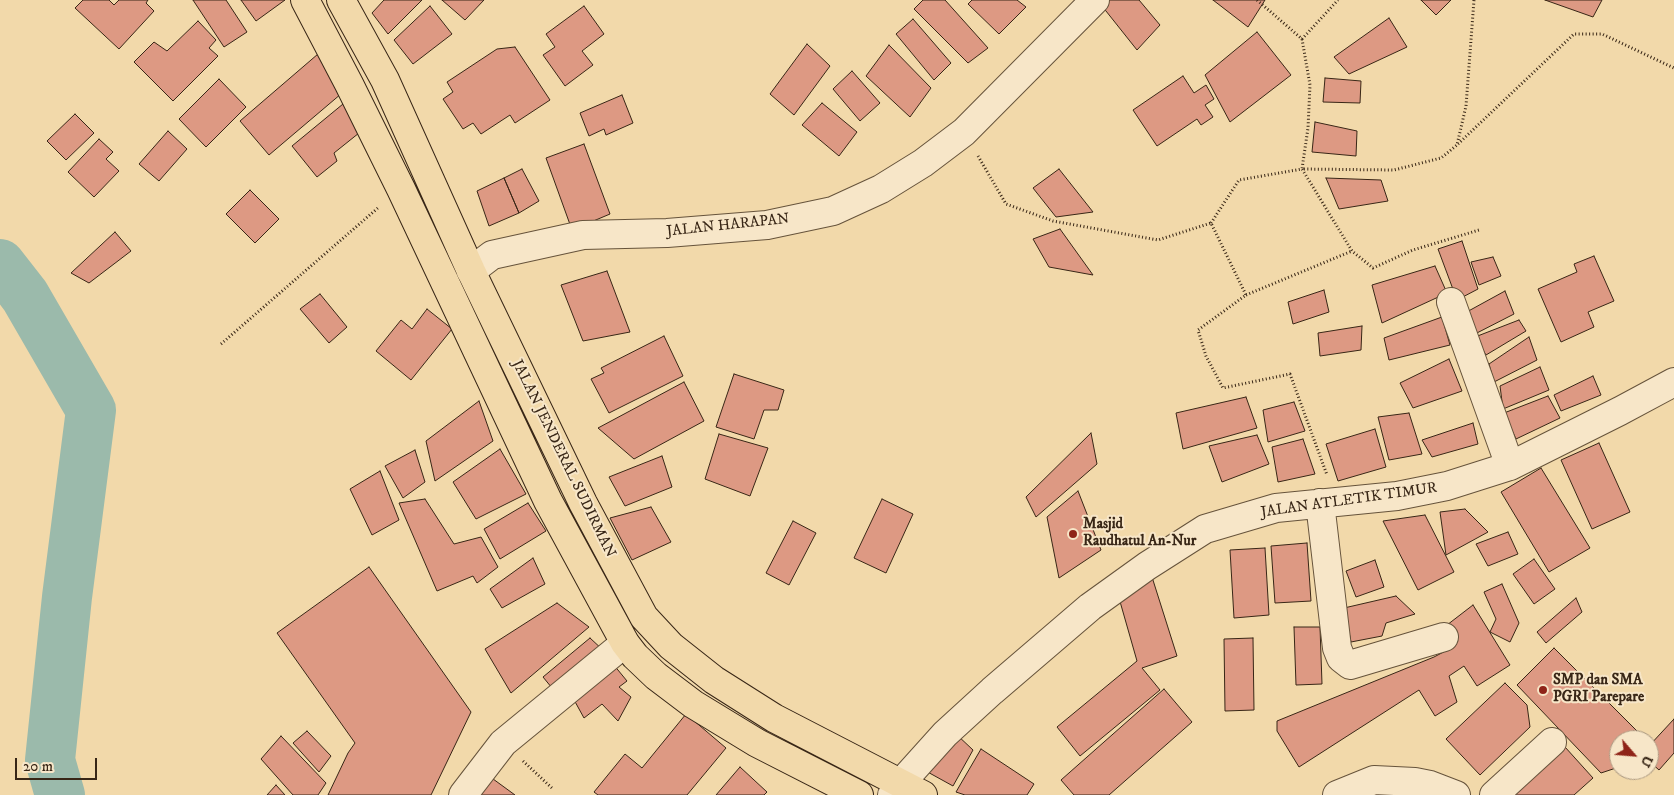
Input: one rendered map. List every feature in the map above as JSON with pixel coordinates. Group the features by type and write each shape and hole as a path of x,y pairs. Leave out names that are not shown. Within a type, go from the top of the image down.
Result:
{"main road":[{"name":"JALAN JENDERAL SUDIRMAN","path":"304,0 374,133 548,501 625,643 656,676 693,704 757,743 859,795"},
{"name":"JALAN JENDERAL SUDIRMAN","path":"341,0 385,80 470,271 584,503 644,617 671,646 714,680 774,718 905,791"},
{"path":"374,133 402,118"}],"street":[{"name":"JALAN HARAPAN","path":"470,271 492,255 583,234 667,233 768,225 833,211 881,189 922,163 964,132 1095,0"},
{"path":"1451,302 1510,466"},
{"name":"JALAN ATLETIK TIMUR","path":"905,791 945,734 992,691 1090,607 1205,529 1276,508 1397,496 1447,486 1510,466 1674,382"},
{"path":"1329,502 1337,648 1341,658 1350,665 1444,637"},
{"path":"463,795 503,743 625,643"},
{"path":"1494,795 1552,742"},
{"path":"1337,795 1374,780 1415,782 1430,785 1456,795"}],"path":[{"path":"1257,0 1302,39 1310,84 1308,128 1302,169 1352,251 1373,268 1413,250 1479,230"},
{"path":"1302,39 1338,0"},
{"path":"1457,145 1466,106 1474,0"},
{"path":"964,132 1006,204 1053,221 1158,240 1212,223 1239,180 1302,169 1394,170 1441,158 1574,34 1602,34 1674,68"},
{"path":"221,344 401,189"},
{"path":"1212,223 1246,295"},
{"path":"1329,502 1290,374 1223,388 1206,356 1198,330 1246,295 1352,251"},
{"path":"503,743 554,790"}],"building":[{"path":"83,0 109,0 114,5 119,0 148,0 146,3 154,11 119,49 75,8"},
{"path":"193,0 226,0 247,32 224,47"},
{"path":"241,0 285,0 256,21"},
{"path":"384,0 422,0 388,34 372,13"},
{"path":"442,0 484,0 465,20"},
{"path":"923,0 945,0 988,48 968,63 914,9"},
{"path":"972,0 1017,0 1026,7 999,34 968,4"},
{"path":"1108,0 1139,0 1160,25 1137,50 1102,6"},
{"path":"1213,0 1265,0 1248,27"},
{"path":"1421,0 1451,0 1436,15"},
{"path":"1545,0 1602,0 1593,17"},
{"path":"430,6 452,34 413,64 394,40"},
{"path":"584,6 604,34 582,51 593,65 565,86 543,55 555,47 546,34"},
{"path":"1389,18 1407,47 1349,74 1334,57"},
{"path":"913,19 951,63 934,80 896,34"},
{"path":"198,21 216,40 209,48 218,56 173,101 134,62 154,42 167,51"},
{"path":"1257,32 1291,75 1230,122 1205,75"},
{"path":"807,44 830,66 794,115 770,94"},
{"path":"889,45 931,88 910,117 866,76"},
{"path":"515,47 550,100 515,123 510,115 481,134 473,123 463,129 443,99 453,92 447,82 497,49"},
{"path":"318,54 348,88 269,155 240,121"},
{"path":"852,71 880,103 860,121 833,89"},
{"path":"1183,76 1194,93 1206,85 1214,99 1205,105 1213,117 1201,125 1197,119 1157,146 1133,110"},
{"path":"1325,78 1361,81 1360,103 1323,102"},
{"path":"219,79 246,107 206,147 179,119"},
{"path":"622,95 633,123 606,135 604,129 589,136 580,113"},
{"path":"822,103 857,132 839,156 802,125"},
{"path":"343,104 364,129 334,153 337,161 317,177 292,146"},
{"path":"75,114 94,133 66,160 47,141"},
{"path":"1315,122 1357,131 1356,156 1312,152"},
{"path":"168,131 187,149 159,181 139,164"},
{"path":"99,139 113,152 106,159 119,171 94,197 68,172"},
{"path":"584,144 610,214 572,230 546,158"},
{"path":"522,169 539,201 519,213 504,178"},
{"path":"1059,169 1093,212 1056,217 1033,188"},
{"path":"504,178 519,213 489,226 477,191"},
{"path":"1326,178 1381,180 1388,201 1339,209"},
{"path":"250,190 279,219 255,243 226,214"},
{"path":"1060,229 1093,275 1049,267 1033,239"},
{"path":"115,232 131,251 89,283 71,273"},
{"path":"1462,241 1478,289 1457,300 1438,249"},
{"path":"1594,256 1614,301 1588,312 1594,327 1561,342 1538,289 1577,272 1574,264"},
{"path":"1493,257 1501,276 1479,285 1471,262"},
{"path":"1435,266 1447,293 1382,323 1372,285"},
{"path":"607,271 630,332 583,341 561,285"},
{"path":"1324,290 1329,312 1293,324 1288,302"},
{"path":"1505,291 1514,314 1471,336 1463,314"},
{"path":"320,294 347,327 329,343 300,309"},
{"path":"427,309 452,329 411,380 376,351 401,320 412,329"},
{"path":"1442,317 1450,345 1389,360 1384,338"},
{"path":"1519,320 1526,331 1486,355 1475,337"},
{"path":"1362,326 1361,350 1320,356 1318,333"},
{"path":"664,336 683,376 609,413 591,379 604,373 601,368"},
{"path":"1529,337 1537,360 1494,382 1489,364"},
{"path":"1449,359 1462,391 1413,408 1400,383"},
{"path":"1540,367 1549,390 1503,409 1500,386"},
{"path":"734,374 784,390 778,410 764,410 754,439 716,427"},
{"path":"1593,376 1601,395 1561,411 1554,395"},
{"path":"684,382 704,421 634,459 598,428"},
{"path":"1548,396 1560,418 1516,439 1504,413"},
{"path":"1246,397 1257,428 1183,449 1176,413"},
{"path":"479,401 493,441 435,481 426,441"},
{"path":"1294,402 1305,431 1268,442 1263,410"},
{"path":"1409,413 1422,454 1389,460 1378,417"},
{"path":"1473,423 1478,444 1432,457 1422,440"},
{"path":"1375,429 1386,467 1338,481 1326,444"},
{"path":"1091,433 1097,464 1036,517 1026,497"},
{"path":"719,434 768,448 750,496 705,479"},
{"path":"1257,435 1269,464 1222,482 1209,446"},
{"path":"1303,439 1315,474 1278,482 1272,447"},
{"path":"1599,443 1630,512 1592,529 1561,460"},
{"path":"500,449 526,494 476,519 453,482"},
{"path":"415,450 425,482 403,498 385,466"},
{"path":"662,456 672,487 625,506 609,477"},
{"path":"1541,468 1590,548 1549,572 1501,492"},
{"path":"380,471 399,520 372,535 350,489"},
{"name":"Masjid Raudhatul An-Nur","path":"1078,491 1101,550 1059,578 1047,517"},
{"path":"425,499 454,544 481,537 498,567 477,583 473,576 437,591 399,503"},
{"path":"882,499 913,514 886,573 854,558"},
{"path":"528,503 546,531 500,559 484,529"},
{"path":"651,507 671,542 632,560 610,518"},
{"path":"1465,509 1488,532 1446,555 1440,512"},
{"path":"1425,515 1454,572 1418,590 1383,521"},
{"path":"793,521 816,533 789,585 766,573"},
{"path":"1508,532 1518,554 1488,566 1476,544"},
{"path":"1307,543 1311,601 1275,603 1271,546"},
{"path":"1265,548 1269,615 1234,618 1230,550"},
{"path":"533,558 545,584 502,608 490,589"},
{"path":"1534,559 1555,589 1534,604 1513,574"},
{"path":"1375,560 1384,587 1356,597 1346,571"},
{"path":"369,567 471,712 431,795 328,795 348,753 355,743 277,633"},
{"path":"1152,577 1177,656 1142,668 1160,690 1080,756 1057,727 1137,661 1117,591"},
{"path":"1502,584 1519,623 1510,642 1490,632 1496,619 1484,592"},
{"path":"1396,596 1415,614 1386,623 1382,636 1351,642 1344,608"},
{"path":"1576,598 1582,612 1546,643 1537,632"},
{"path":"557,603 589,627 511,693 485,649"},
{"path":"1473,605 1510,665 1477,686 1464,666 1449,676 1457,702 1435,716 1419,690 1299,767 1277,731 1277,721 1434,657 1455,646 1447,625"},
{"path":"1294,627 1320,627 1322,684 1296,685"},
{"path":"590,638 604,651 552,688 543,677"},
{"path":"1253,638 1254,710 1225,711 1224,639"},
{"path":"1554,648 1636,730 1609,730 1609,770 1601,773 1517,685"},
{"path":"613,664 627,681 619,687 631,697 618,721 602,704 584,718 573,698"},
{"path":"1505,683 1527,705 1530,727 1480,775 1446,739"},
{"path":"1164,689 1192,722 1109,795 1074,795 1061,780"},
{"path":"686,714 726,748 687,795 598,795 594,792 625,754 642,768"},
{"path":"1674,719 1674,753 1659,770 1659,735"},
{"path":"307,731 331,756 319,772 293,743"},
{"path":"956,734 973,750 953,786 924,770"},
{"path":"281,736 326,783 318,795 293,795 261,759"},
{"path":"1565,747 1593,778 1574,795 1511,795"},
{"path":"981,749 1034,784 1027,795 965,795 956,792"},
{"path":"740,767 767,792 764,795 716,795"},
{"path":"489,776 515,795 472,795"},
{"path":"276,785 285,795 267,795"}],"waterway":[{"path":"0,264 25,296 91,410 67,597 50,760 60,795"}],"place":[{"name":"Masjid Raudhatul An-Nur","path":"1073,534"},
{"name":"SMP dan SMA PGRI Parepare","path":"1543,690"}]}
